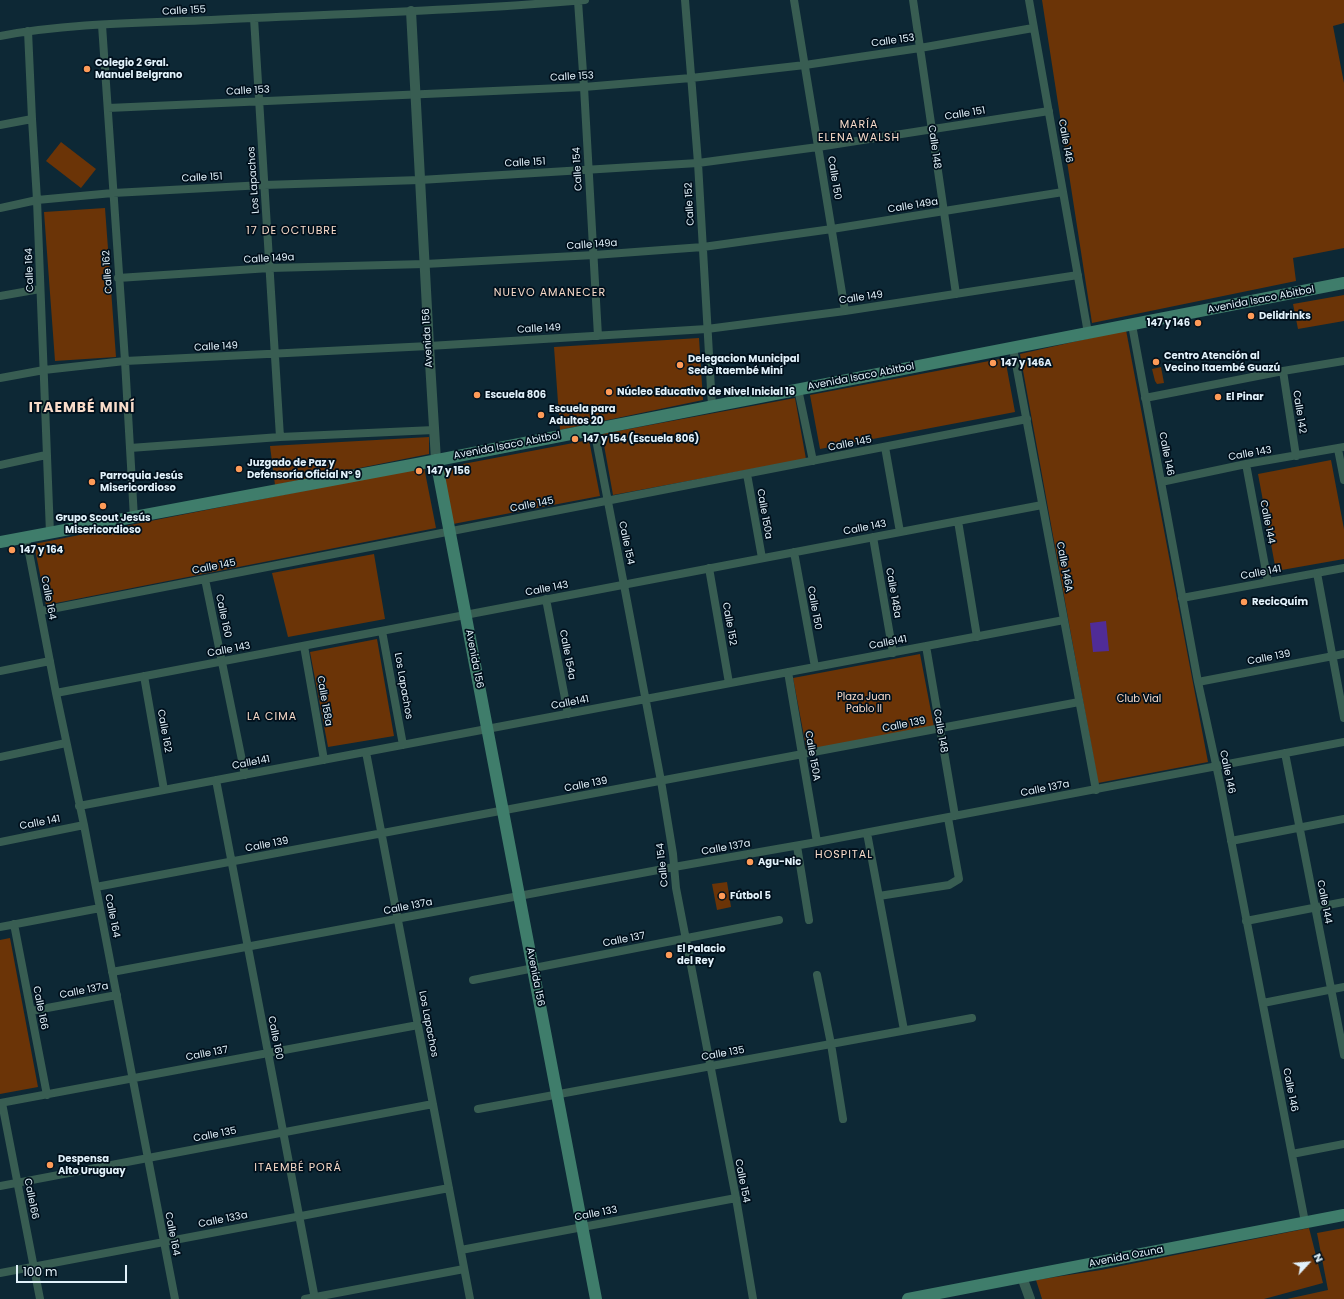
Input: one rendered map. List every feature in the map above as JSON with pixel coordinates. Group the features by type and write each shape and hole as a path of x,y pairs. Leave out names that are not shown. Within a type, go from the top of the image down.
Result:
{"main road":[{"name":"Avenida Isaco Abitbol","path":"0,542 134,518 1344,284"},
{"name":"Avenida 156","path":"436,460 596,1299"},
{"name":"Avenida Ozuna","path":"908,1299 1344,1215"}],"street":[{"name":"Calle 155","path":"0,36 28,31 102,24 411,11 581,0"},
{"name":"Calle 154","path":"581,0 588,170 598,336"},
{"name":"Calle 152","path":"684,0 698,163 712,406"},
{"name":"Calle 150","path":"794,0 846,311"},
{"name":"Calle 148","path":"913,0 956,294"},
{"name":"Calle 146","path":"1029,0 1088,333"},
{"name":"Avenida 156","path":"411,11 436,460"},
{"name":"Los Lapachos","path":"254,18 280,437"},
{"name":"Calle 162","path":"102,24 134,518"},
{"name":"Calle 153","path":"108,108 584,87 690,78 920,48 1033,28"},
{"name":"Calle 164","path":"28,31 37,200 50,532"},
{"name":"Calle 151","path":"0,208 37,200 113,193 264,185 420,180 698,163 932,130 1049,110"},
{"path":"0,125 32,119"},
{"name":"Calle 149a","path":"118,278 270,268 425,264 594,255 703,247 832,229 1064,192"},
{"name":"Calle 149","path":"0,378 44,370 125,361 429,346 707,329 846,311 1078,275"},
{"path":"0,296 40,289"},
{"name":"Calle 146","path":"1132,325 1198,682 1231,841 1305,1222"},
{"name":"Calle 146A","path":"1013,348 1096,790"},
{"path":"1145,398 1282,371 1344,361"},
{"name":"Calle 142","path":"1282,371 1296,456"},
{"path":"798,390 813,461"},
{"name":"Calle 145","path":"40,611 1027,419"},
{"name":"Calle 154","path":"594,429 660,781 673,854 676,888 685,938 736,1198 753,1299"},
{"path":"130,448 280,437 434,430"},
{"path":"885,447 900,532"},
{"path":"1341,448 1344,480"},
{"name":"Calle 143","path":"1161,482 1246,464 1341,448"},
{"path":"0,465 46,455"},
{"name":"Calle 144","path":"1246,464 1268,582"},
{"name":"Calle 150a","path":"747,474 762,558"},
{"name":"Calle 143","path":"56,693 1042,505"},
{"path":"958,521 977,637"},
{"name":"Calle 164","path":"26,537 66,743 84,825 175,1299"},
{"name":"Calle 148a","path":"873,537 893,653"},
{"name":"Calle 150","path":"794,552 815,667"},
{"name":"Calle 152","path":"709,568 729,683"},
{"name":"Calle 141","path":"1182,598 1344,568"},
{"path":"1318,573 1344,718"},
{"name":"Calle 160","path":"205,579 223,661 245,775"},
{"name":"Calle 154a","path":"546,600 568,714"},
{"name":"Calle141","path":"79,806 1064,620"},
{"name":"Los Lapachos","path":"382,631 403,745"},
{"name":"Calle 158a","path":"304,646 324,760"},
{"name":"Calle 148","path":"879,896 949,885 959,879 940,728 926,646"},
{"name":"Calle 139","path":"1198,682 1344,654"},
{"path":"0,671 50,661"},
{"name":"Calle 150A","path":"788,672 818,842"},
{"name":"Calle 162","path":"144,676 164,790"},
{"name":"Calle 139","path":"96,887 1079,702"},
{"name":"Calle 137a","path":"112,972 674,867 867,833 1344,742"},
{"path":"0,757 66,743"},
{"name":"Los Lapachos","path":"366,752 470,1299"},
{"name":"Calle 144","path":"1285,753 1344,1055"},
{"name":"Calle 160","path":"216,780 314,1298"},
{"path":"1231,841 1344,819"},
{"name":"Calle 141","path":"0,842 84,825"},
{"path":"867,833 904,1030"},
{"path":"797,846 809,920"},
{"path":"1246,921 1344,902"},
{"path":"0,927 100,908"},
{"name":"Calle 137","path":"473,980 779,920"},
{"name":"Calle 166","path":"14,924 47,1095"},
{"path":"817,975 831,1044 843,1119"},
{"path":"1262,1003 1344,987"},
{"name":"Calle 137a","path":"31,1011 117,995"},
{"name":"Calle 135","path":"478,1109 972,1018"},
{"name":"Calle 137","path":"1,1103 418,1025"},
{"name":"Calle166","path":"1,1103 18,1182 40,1299"},
{"name":"Calle 135","path":"0,1186 433,1104"},
{"path":"1292,1154 1344,1144"},
{"name":"Calle 133a","path":"0,1272 449,1188"},
{"name":"Calle 133","path":"461,1250 736,1198"},
{"path":"305,1299 464,1269"},
{"path":"1022,1277 1030,1299"}],"green space":[{"path":"1042,0 1344,0 1344,23 1333,26 1344,83 1344,248 1293,258 1296,281 1092,323"},
{"path":"61,142 96,169 81,188 46,161"},
{"path":"105,208 116,357 55,361 44,212"},
{"path":"1344,295 1344,321 1298,329 1293,304"},
{"name":"Club Vial","path":"1126,330 1208,762 1098,783 1020,354"},
{"path":"699,338 703,400 560,430 554,347"},
{"path":"1005,358 1015,412 820,449 810,395"},
{"path":"1161,367 1164,383 1157,384 1152,369"},
{"path":"795,398 806,459 613,495 602,434"},
{"path":"429,437 429,454 275,485 270,446"},
{"path":"589,440 600,496 453,524 442,468"},
{"path":"1331,460 1344,529 1344,559 1276,571 1258,474"},
{"path":"424,467 436,528 46,605 34,544"},
{"path":"374,554 385,619 288,637 272,573"},
{"path":"377,639 394,736 328,747 310,652"},
{"name":"Plaza Juan Pablo II","path":"920,654 934,727 807,752 793,678"},
{"name":"Fútbol 5","path":"727,882 731,907 717,910 712,884"},
{"path":"10,938 38,1087 0,1094 0,940"},
{"path":"1309,1228 1323,1283 1264,1299 1042,1299 1036,1280 1101,1270"},
{"path":"1344,1228 1344,1299 1287,1299 1328,1290 1317,1233"}],"shaded area":[{"path":"1106,621 1109,651 1093,652 1090,623"}],"place":[{"name":"Colegio 2 Gral. Manuel Belgrano","path":"87,69"},
{"name":"Delidrinks","path":"1251,316"},
{"name":"147 y 146","path":"1198,323"},
{"name":"Centro Atención al Vecino Itaembé Guazú","path":"1156,362"},
{"name":"147 y 146A","path":"993,363"},
{"name":"Delegacion Municipal Sede Itaembé Miní","path":"680,365"},
{"name":"Núcleo Educativo de Nivel Inicial 16","path":"609,392"},
{"name":"Escuela 806","path":"477,395"},
{"name":"El Pinar","path":"1218,397"},
{"name":"Escuela para Adultos 20","path":"541,415"},
{"name":"147 y 154 (Escuela 806)","path":"575,439"},
{"name":"Juzgado de Paz y Defensoría Oficial Nº 9","path":"239,469"},
{"name":"147 y 156","path":"419,471"},
{"name":"Parroquia Jesús Misericordioso","path":"92,482"},
{"name":"Grupo Scout Jesús Misericordioso","path":"103,506"},
{"name":"147 y 164","path":"12,550"},
{"name":"RecicQuím","path":"1244,602"},
{"name":"Agu-Nic","path":"750,862"},
{"name":"Fútbol 5","path":"722,896"},
{"name":"El Palacio del Rey","path":"669,955"},
{"name":"Despensa Alto Uruguay","path":"50,1165"}],"district":[{"name":"MARÍA ELENA WALSH","path":"859,131"},
{"name":"17 DE OCTUBRE","path":"292,231"},
{"name":"NUEVO AMANECER","path":"550,293"},
{"name":"ITAEMBÉ MINÍ","path":"82,408"},
{"name":"LA CIMA","path":"272,717"},
{"name":"HOSPITAL","path":"844,855"},
{"name":"ITAEMBÉ PORÁ","path":"298,1168"}]}
